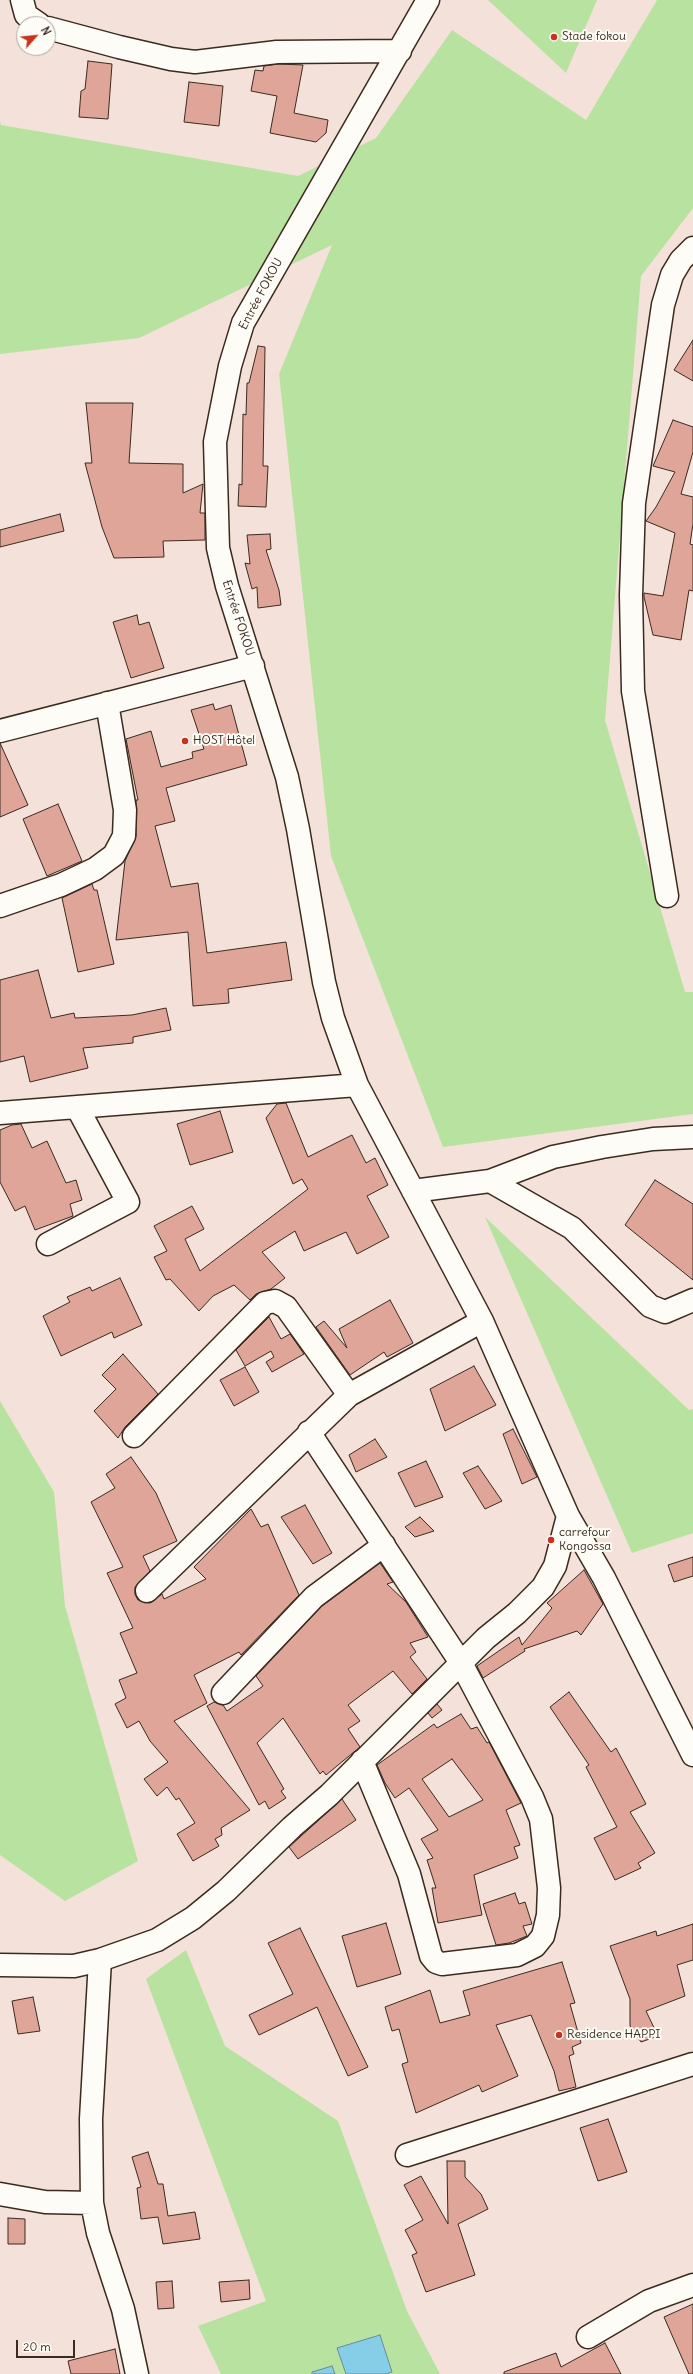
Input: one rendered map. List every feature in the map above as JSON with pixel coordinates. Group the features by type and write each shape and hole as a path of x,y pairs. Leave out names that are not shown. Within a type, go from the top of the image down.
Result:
{"street":[{"path":"22,0 27,16"},
{"name":"Entrée FOKOU","path":"428,0 243,323 230,366 215,442 218,548 227,586 253,666 286,777 298,829 324,982 333,1018 357,1085 482,1321 568,1516 604,1578 693,1755"},
{"path":"56,30 119,47 195,62 277,52 400,51"},
{"path":"668,896 633,691 631,580 634,503 663,304 672,275 682,260 693,248"},
{"path":"0,731 253,666"},
{"path":"0,906 61,885 95,870 114,855 124,836 125,810 107,703"},
{"path":"0,1113 357,1085"},
{"path":"48,1244 128,1202 77,1107"},
{"path":"413,1191 490,1181 553,1157 602,1147 653,1139 693,1137"},
{"path":"490,1181 572,1228 650,1306 665,1312 693,1300"},
{"path":"134,1436 265,1303 275,1301 286,1307 349,1395"},
{"path":"148,1591 349,1395 482,1321"},
{"path":"310,1432 461,1663 532,1797 541,1819 549,1888 548,1915 543,1936 535,1946 517,1955 442,1964 436,1962 431,1956 409,1874 362,1761"},
{"path":"0,1965 74,1966 100,1960 157,1940 193,1918 226,1892 461,1663 517,1613 543,1587 555,1566 568,1516"},
{"path":"223,1693 314,1597 384,1545"},
{"path":"100,1960 92,2119 92,2203 98,2233 123,2309 137,2374"},
{"path":"407,2155 693,2064"},
{"path":"0,2194 45,2202 92,2203"},
{"path":"588,2338 649,2301 693,2285"}],"green space":[{"name":"Stade fokou","path":"488,0 597,0 566,73"},
{"path":"657,0 693,0 693,208 641,276 605,720 685,992 693,992 693,1114 443,1147 331,856 279,374 332,245 139,338 0,354 0,121 1,125 298,176 376,138 452,30 586,120"},
{"path":"485,1217 689,1410 693,1409 693,1533 632,1553"},
{"path":"0,1401 54,1492 65,1606 138,1861 65,1901 0,1855"},
{"path":"186,1950 225,2046 338,2121 407,2311 440,2374 221,2374 198,2326 266,2301 146,1979"}],"water":[{"path":"380,2335 392,2372 386,2374 346,2374 337,2348"},
{"path":"332,2366 335,2374 312,2374 312,2372"}],"building":[{"path":"88,61 112,64 108,119 79,117 81,91 85,89"},
{"path":"278,64 303,65 294,113 328,120 326,133 316,142 270,133 277,96 251,91 255,70 263,71 264,66"},
{"path":"189,82 223,86 219,126 184,122"},
{"path":"693,340 693,381 674,370"},
{"path":"258,346 265,347 263,466 268,466 266,507 238,506 239,484 242,485 243,414 246,415 247,383 249,383"},
{"path":"86,403 133,403 129,463 183,464 183,493 203,484 200,513 205,513 205,540 163,541 164,557 114,558 102,527 85,463 92,463"},
{"path":"673,420 693,427 693,452 681,494 693,497 693,524 690,544 693,545 693,591 689,590 681,640 653,635 644,597 644,593 663,596 675,533 646,521 656,507 675,472 653,466"},
{"path":"60,514 64,531 0,547 0,530"},
{"path":"270,534 271,549 266,550 279,590 281,605 258,608 257,587 252,589 245,563 250,564 247,535"},
{"path":"137,615 139,625 149,622 164,668 131,678 113,622"},
{"path":"213,704 215,710 231,705 247,765 166,788 175,821 155,826 171,887 198,883 207,953 286,942 292,980 228,989 229,1003 193,1006 188,932 116,940 125,861 136,836 136,800 138,800 126,739 151,731 161,767 193,758 192,752 204,749 191,710"},
{"path":"0,743 28,805 0,817"},
{"path":"58,804 82,861 47,876 23,819"},
{"path":"92,884 94,890 97,890 114,964 78,972 62,898"},
{"path":"38,970 51,1018 74,1013 75,1018 132,1015 166,1008 171,1030 133,1037 133,1043 83,1048 88,1068 30,1082 24,1056 0,1062 0,980"},
{"path":"286,1103 308,1157 352,1135 366,1163 375,1158 388,1185 367,1196 389,1237 357,1254 346,1232 304,1251 295,1231 262,1252 285,1278 271,1289 256,1294 250,1300 234,1285 213,1296 199,1311 170,1279 166,1280 154,1257 167,1251 154,1226 192,1206 204,1229 185,1239 200,1271 308,1189 302,1179 293,1184 266,1118 277,1104"},
{"path":"220,1111 233,1152 190,1165 177,1124"},
{"path":"21,1124 32,1148 47,1141 66,1183 76,1180 82,1200 70,1204 73,1216 35,1230 25,1206 15,1211 0,1182 0,1130 12,1125"},
{"path":"655,1180 693,1204 693,1280 625,1225"},
{"path":"120,1278 142,1325 114,1338 112,1332 61,1356 43,1316 70,1302 67,1297 90,1287 92,1291"},
{"path":"390,1300 413,1343 387,1357 384,1352 350,1375 316,1327 324,1321 347,1348 339,1329"},
{"path":"269,1317 281,1339 290,1334 304,1354 272,1372 266,1362 274,1357 271,1351 245,1366 236,1350"},
{"path":"123,1354 158,1394 125,1427 118,1438 94,1411 116,1389 102,1375"},
{"path":"474,1366 496,1405 445,1431 430,1389"},
{"path":"245,1367 259,1392 234,1406 220,1380"},
{"path":"513,1429 537,1477 522,1484 503,1434"},
{"path":"375,1439 387,1457 356,1472 349,1455"},
{"path":"131,1457 156,1493 177,1541 143,1556 150,1571 135,1587 135,1594 138,1600 150,1603 162,1594 164,1599 206,1579 194,1567 251,1509 261,1527 268,1524 299,1595 241,1655 239,1652 194,1675 207,1703 174,1721 250,1810 221,1828 222,1835 215,1839 219,1846 193,1861 177,1834 195,1823 179,1798 176,1800 167,1787 157,1796 144,1779 168,1762 150,1741 139,1721 127,1728 115,1704 126,1698 119,1680 137,1673 120,1633 133,1628 107,1573 123,1567 91,1502 115,1488 106,1474"},
{"path":"426,1461 443,1497 415,1507 398,1473"},
{"path":"478,1466 502,1501 485,1509 463,1473"},
{"path":"305,1505 332,1553 313,1564 281,1517"},
{"path":"420,1517 434,1531 415,1537 405,1527"},
{"path":"693,1557 693,1576 674,1582 668,1565"},
{"path":"380,1563 393,1582 387,1584 406,1602 428,1637 410,1643 416,1652 410,1657 427,1679 412,1694 393,1671 348,1705 360,1721 348,1729 360,1747 326,1775 323,1771 320,1774 283,1718 257,1743 284,1789 281,1791 286,1798 269,1809 265,1801 259,1805 207,1706 214,1702 223,1705 227,1711 263,1686 256,1676 322,1606"},
{"path":"584,1570 603,1604 581,1635 577,1631 524,1649 525,1651 483,1678 477,1666 519,1637 522,1645 552,1608 547,1603"},
{"path":"569,1692 611,1752 616,1748 646,1804 630,1812 655,1853 638,1863 641,1868 615,1880 594,1838 617,1827 586,1767 589,1765 550,1707"},
{"path":"437,1704 442,1710 432,1718 428,1713"},
{"path":"461,1714 471,1729 477,1727 487,1743 489,1742 521,1803 506,1810 520,1845 514,1847 518,1858 474,1875 482,1915 438,1923 432,1888 436,1888 427,1860 433,1858 421,1839 438,1830 409,1788 395,1798 385,1783 377,1765 434,1724 437,1728","holes":["452,1759 483,1800 449,1817 422,1779"]},
{"path":"342,1799 356,1820 298,1859 289,1847"},
{"path":"515,1893 519,1904 525,1902 532,1924 523,1926 527,1936 509,1943 496,1945 483,1904"},
{"path":"386,1923 401,1974 357,1987 342,1936"},
{"path":"693,1924 693,1960 677,1965 685,1996 646,2011 658,2036 641,2042 630,2026 630,1999 610,1946 656,1931 657,1936"},
{"path":"300,1928 368,2067 348,2076 317,2007 259,2035 249,2015 293,1994 268,1943"},
{"path":"562,1962 575,2003 570,2004 581,2043 572,2047 574,2054 569,2056 576,2087 559,2091 554,2071 531,2015 496,2025 518,2076 482,2092 479,2085 416,2113 402,2064 408,2062 399,2029 392,2031 385,2007 430,1990 440,2023 470,2015 463,1991"},
{"path":"33,1997 40,2031 18,2034 12,2001"},
{"path":"608,2119 627,2172 598,2181 580,2128"},
{"path":"148,2152 158,2184 163,2184 168,2216 195,2212 200,2239 163,2244 158,2217 141,2219 137,2188 141,2187 132,2157"},
{"path":"447,2161 465,2161 465,2177 481,2194 488,2209 458,2224 475,2275 426,2292 412,2255 417,2253 405,2230 423,2220 404,2185 421,2176 448,2224"},
{"path":"8,2218 25,2219 25,2244 8,2244"},
{"path":"249,2280 250,2299 221,2302 219,2282"},
{"path":"172,2281 174,2308 158,2309 156,2282"},
{"path":"693,2304 693,2374 689,2374 664,2317"},
{"path":"605,2343 621,2374 504,2374 504,2372 556,2353 561,2367"},
{"path":"115,2349 120,2374 71,2374 68,2361"}],"place":[{"name":"Stade fokou","path":"554,37"},
{"name":"HOST Hôtel","path":"185,741"},
{"name":"carrefour Kongossa","path":"551,1540"},
{"name":"Residence HAPPI","path":"559,2035"}]}
